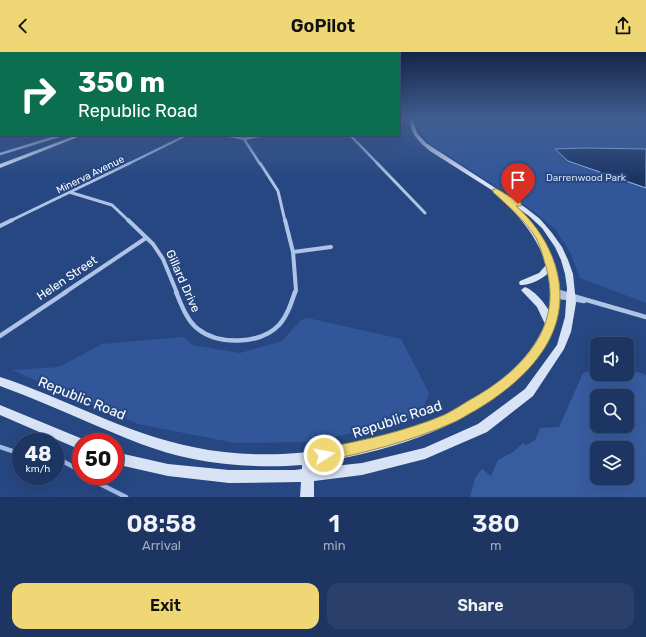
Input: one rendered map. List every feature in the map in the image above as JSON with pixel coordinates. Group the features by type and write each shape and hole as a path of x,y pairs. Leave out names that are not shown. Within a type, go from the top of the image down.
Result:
{"main road":[{"path":"0,166 71,139"},
{"name":"Republic Road","path":"124,461 155,470 204,480 267,484 308,483 358,476 413,462 476,434 496,421 529,392 556,356 564,339 570,319 572,297 568,272 564,259 550,234 526,210 432,150 419,139"},
{"name":"Republic Road","path":"0,380 148,441 192,453 225,458 309,458 386,441 449,419 494,393 512,379 528,363 542,343 554,312 555,282 540,238 522,215 495,190"},
{"path":"550,265 542,275 524,287 546,310 550,324"},
{"path":"0,410 72,440"},
{"path":"308,497 309,458"}],"street":[{"path":"0,154 49,139"},
{"name":"Minerva Avenue","path":"0,226 179,139"},
{"name":"Gillard Drive","path":"70,192 112,205 159,251 189,320 197,329 206,335 217,339 232,341 250,339 265,334 278,326 288,312 296,290 293,252 278,191 244,139"},
{"path":"354,139 425,213"},
{"name":"Helen Street","path":"0,336 146,238"},
{"path":"293,252 331,247"},
{"path":"555,293 594,302 646,317"}],"green space":[{"name":"Darrenwood Park","path":"426,139 646,139 646,303 580,278 570,252 556,230 532,210 430,144"},
{"path":"308,318 401,339 429,393 421,414 377,428 310,442 235,443 138,424 12,370 59,367 102,344 184,337 192,345 240,353 282,341 301,320"}],"shaded area":[{"path":"555,149 646,149 646,188 568,161"}],"building":[{"path":"590,371 590,381 634,381 634,371 646,375 646,497 470,497 475,478 482,469 491,476 498,460 513,452 523,443 526,445 535,440 540,428 559,427 583,373"}],"waterway":[{"path":"0,447 12,451"},
{"path":"64,462 72,466"},
{"path":"102,485 126,497"}],"route":[{"path":"324,455 378,443 449,419 494,393 512,379 528,363 542,343 550,324 555,305 555,282 551,266 540,238 522,215 495,190 518,204"}]}
